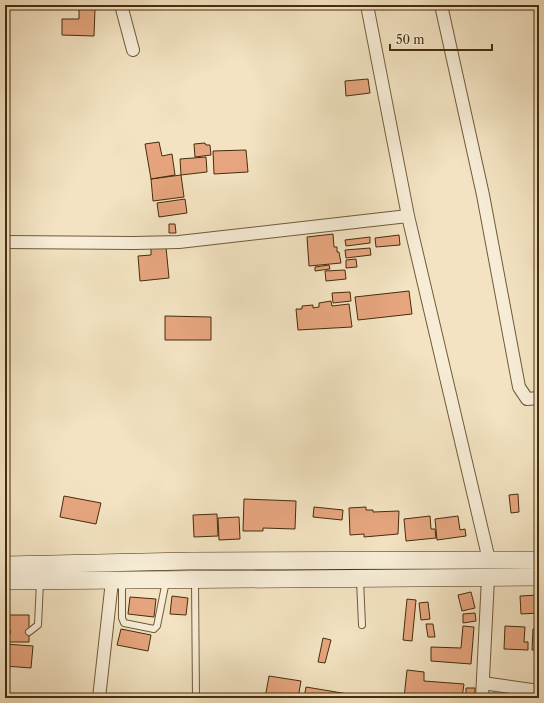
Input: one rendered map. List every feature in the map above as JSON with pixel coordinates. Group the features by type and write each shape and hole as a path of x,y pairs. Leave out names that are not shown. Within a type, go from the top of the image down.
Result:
{"main road":[{"path":"5,565 189,561 539,560"},
{"path":"5,581 360,580 539,577"}],"street":[{"path":"121,5 133,50"},
{"path":"367,5 408,216 489,560"},
{"path":"441,5 483,195 519,387 527,399 539,398"},
{"path":"5,242 179,242 408,216"},
{"path":"482,698 488,578"},
{"path":"98,698 117,581"},
{"path":"483,683 539,691"}],"lane":[{"path":"29,632 38,625 40,580"},
{"path":"194,580 196,698"},
{"path":"360,580 362,625"},
{"path":"117,581 124,623 154,629 157,626 166,581"}],"building":[{"path":"54,5 91,5 55,8"},
{"path":"79,9 95,9 94,36 62,35 62,19 79,19"},
{"path":"368,79 370,93 346,96 345,81"},
{"path":"159,142 162,156 172,154 175,175 151,179 145,144"},
{"path":"205,143 206,145 210,145 211,155 195,157 194,144"},
{"path":"246,150 248,172 214,174 213,151"},
{"path":"206,157 207,172 181,175 180,159"},
{"path":"181,175 184,197 153,201 151,179"},
{"path":"185,199 187,213 159,217 157,203"},
{"path":"169,224 175,224 176,233 169,233"},
{"path":"333,234 334,247 337,247 337,252 339,252 341,263 309,266 307,237"},
{"path":"399,235 400,245 376,247 375,238"},
{"path":"370,237 370,243 346,246 345,240"},
{"path":"166,247 169,278 140,281 138,256 151,255 151,248"},
{"path":"370,248 371,255 346,258 345,250"},
{"path":"356,259 357,267 346,268 346,260"},
{"path":"329,265 330,269 315,271 315,267"},
{"path":"345,270 346,279 326,281 325,271"},
{"path":"409,291 412,314 358,320 355,297"},
{"path":"350,292 351,301 333,303 332,293"},
{"path":"331,301 332,306 349,304 352,327 298,330 296,309 302,309 302,306 313,305 313,308 319,307 319,303"},
{"path":"165,316 211,317 211,340 165,340"},
{"path":"537,483 539,483 539,511"},
{"path":"518,494 519,512 511,513 509,495"},
{"path":"64,496 101,503 96,524 60,517"},
{"path":"244,499 296,501 295,529 263,528 263,531 243,531"},
{"path":"314,507 343,510 342,520 313,517"},
{"path":"366,507 366,510 373,510 373,512 399,511 398,534 364,537 364,534 350,535 349,508"},
{"path":"217,514 218,536 194,537 193,515"},
{"path":"430,516 431,529 435,529 436,538 406,541 404,519"},
{"path":"458,516 460,530 465,529 466,536 437,540 435,519"},
{"path":"239,517 240,539 219,540 218,518"},
{"path":"471,592 475,608 462,611 458,595"},
{"path":"539,595 539,613 521,614 520,596"},
{"path":"172,596 188,598 186,615 170,614"},
{"path":"130,597 156,599 154,617 128,614"},
{"path":"407,599 416,600 412,641 403,640"},
{"path":"428,602 430,619 421,620 419,603"},
{"path":"475,613 476,621 463,623 463,614"},
{"path":"7,615 29,615 29,642 7,642"},
{"path":"426,624 433,624 435,637 428,637"},
{"path":"463,626 474,627 471,664 431,661 431,647 461,648"},
{"path":"505,626 525,627 524,642 528,642 528,650 504,649"},
{"path":"121,629 151,635 148,651 117,645"},
{"path":"533,629 539,629 539,650 532,650"},
{"path":"323,638 331,640 325,663 318,662"},
{"path":"5,644 33,646 31,668 5,666"},
{"path":"407,670 424,672 424,681 464,684 462,698 404,698"},
{"path":"269,676 301,681 298,698 265,698"},
{"path":"306,687 348,694 348,698 304,698"},
{"path":"466,688 475,688 475,698 466,698"},
{"path":"492,693 505,694 505,698 492,698"},
{"path":"356,694 401,695 401,698 356,698"}]}
